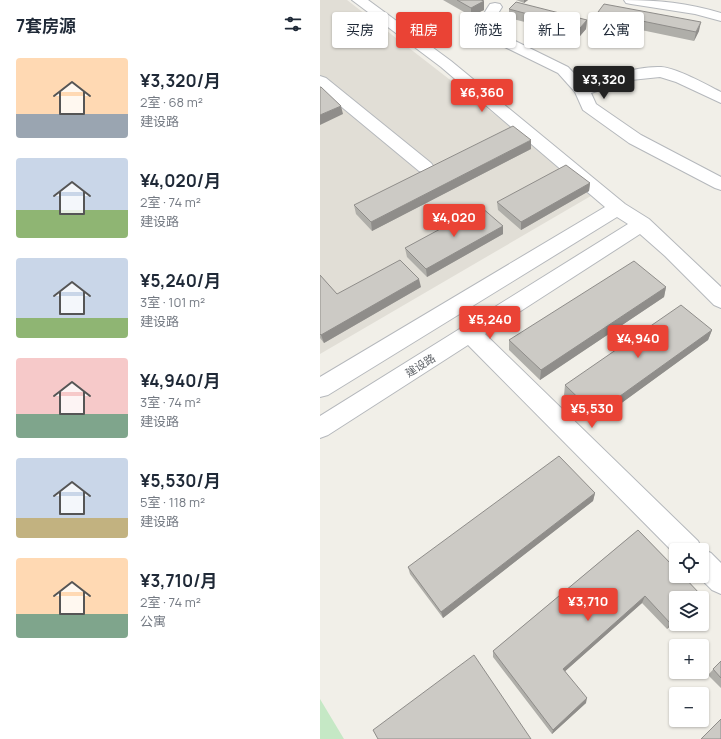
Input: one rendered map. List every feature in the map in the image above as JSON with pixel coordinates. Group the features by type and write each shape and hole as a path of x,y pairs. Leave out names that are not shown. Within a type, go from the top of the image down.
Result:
{"street":[{"path":"359,0 446,64 618,208 642,224 681,259 721,300"},
{"path":"631,0 697,10 721,17"},
{"path":"495,7 481,30 563,70 582,91 589,107 635,139 721,184"},
{"path":"582,91 629,76 661,72 682,79 721,98"},
{"path":"320,81 425,167"},
{"path":"320,388 618,208"},
{"name":"建设路","path":"320,428 642,224"},
{"path":"470,333 683,543"},
{"path":"709,569 721,581"}],"shaded area":[{"path":"320,0 347,0 362,12 332,12 332,48 388,48 388,32 396,38 396,48 409,48 596,193 320,354"}],"green space":[{"path":"320,699 344,739 320,739"}],"building":[{"path":"457,0 481,0 484,1 471,8"},
{"path":"516,2 555,12 524,13 509,9"},
{"path":"604,4 701,22 696,32 644,21 644,12 598,12"},
{"path":"580,18 587,20 580,28"},
{"path":"321,87 341,106 320,115"},
{"path":"513,126 531,140 371,222 354,205"},
{"path":"566,165 590,183 521,222 497,202"},
{"path":"481,207 503,226 426,269 405,248"},
{"path":"400,260 419,279 321,335 320,334 320,275 337,294"},
{"path":"634,261 666,287 541,370 509,340"},
{"path":"681,305 712,330 595,414 565,385"},
{"path":"559,456 595,493 441,612 408,567"},
{"path":"638,530 669,562 669,583 690,583 697,591 669,591 669,622 645,596 563,669 587,698 553,730 493,651"},
{"path":"474,655 531,739 378,739 373,730"},
{"path":"721,661 721,678 713,669"},
{"path":"721,719 721,739 701,739"}]}
